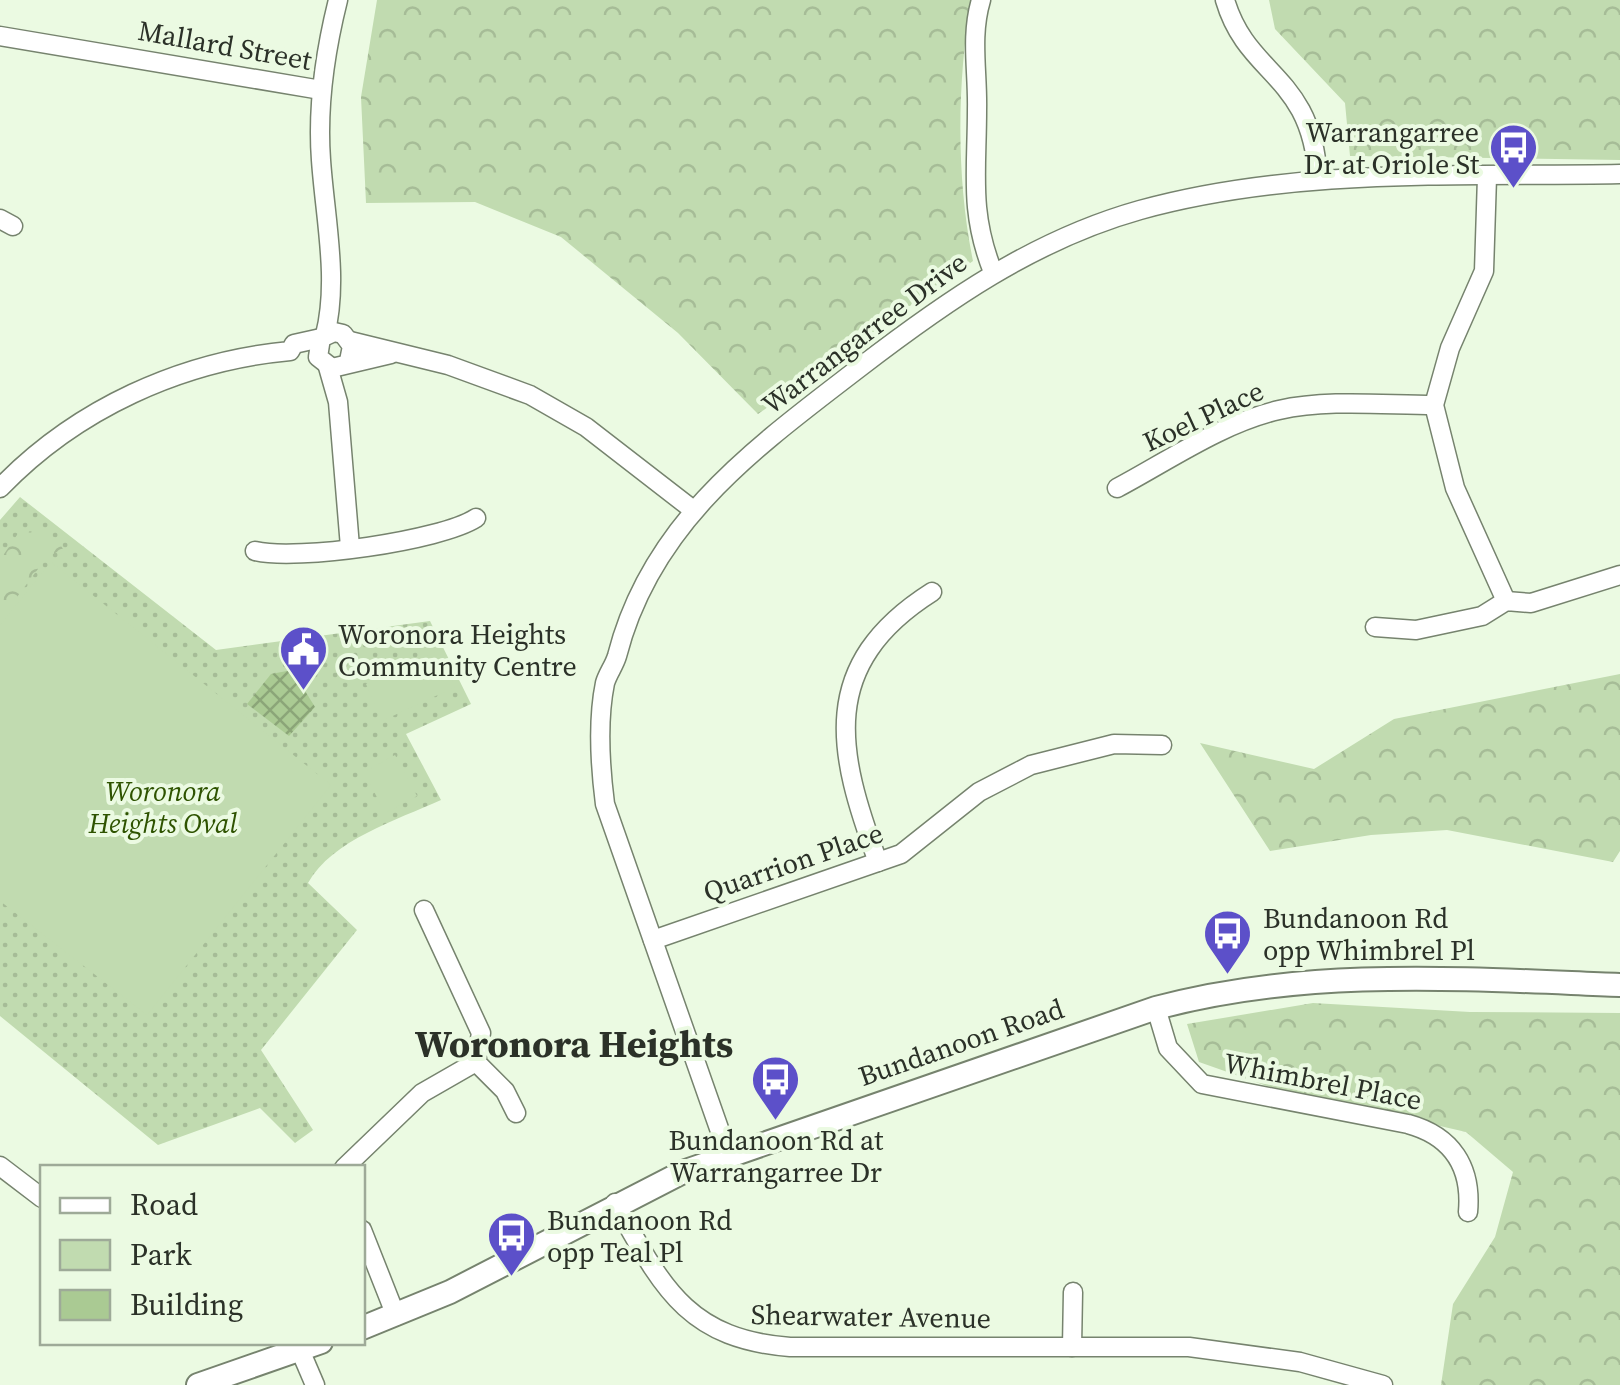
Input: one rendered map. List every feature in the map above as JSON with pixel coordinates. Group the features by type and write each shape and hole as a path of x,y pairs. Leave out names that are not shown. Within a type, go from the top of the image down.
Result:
{"street":[{"path":"338,0 321,90 320,156 350,547"},
{"path":"981,0 973,52 978,107 972,193 982,246 993,272"},
{"path":"1225,0 1244,40 1284,80 1303,108 1316,144 1318,179"},
{"name":"Mallard Street","path":"0,36 321,90"},
{"name":"Warrangarree Drive","path":"728,1154 652,940 612,812 614,668 639,592 692,509 764,441 922,320 993,272 1070,236 1139,210 1215,193 1318,179 1620,174"},
{"path":"1487,176 1484,270 1450,348 1434,405 1455,488 1506,601"},
{"path":"335,337 317,352 335,363"},
{"path":"290,351 294,344 335,337 385,348 391,354"},
{"path":"290,351 296,358 335,363 391,354 476,374 543,402 606,442 692,509"},
{"path":"0,488 53,442 129,395 211,364 290,351"},
{"name":"Koel Place","path":"1117,488 1201,442 1276,410 1319,405 1434,405"},
{"path":"255,551 284,556 444,533 476,518"},
{"path":"1375,627 1416,630 1482,616 1506,601 1532,602 1620,575"},
{"path":"878,862 847,772 844,746 850,700 865,658 886,628 932,592"},
{"name":"Quarrion Place","path":"652,940 917,845 979,792 1031,765 1114,744 1162,745"},
{"path":"424,910 481,1033 476,1062"},
{"name":"Bundanoon Road","path":"365,1327 517,1258 615,1203 728,1154 1156,1008 1236,989 1331,978 1620,985"},
{"name":"Whimbrel Place","path":"1156,1008 1168,1048 1202,1084 1408,1124 1437,1135 1463,1166 1468,1212"},
{"path":"476,1062 505,1091 516,1113"},
{"path":"347,1165 422,1093 476,1062"},
{"path":"0,1166 40,1196"},
{"name":"Shearwater Avenue","path":"615,1203 670,1295 708,1326 735,1340 790,1347 1225,1350 1300,1362 1383,1385"},
{"path":"365,1238 396,1316"},
{"path":"1072,1347 1074,1292"},
{"path":"198,1385 310,1346 315,1385"}],"green space":[{"path":"377,0 971,0 960,130 973,261 758,414 678,333 561,237 475,202 366,203 361,97"},
{"path":"1269,0 1620,0 1620,160 1350,156 1345,103 1275,29"},
{"name":"Woronora Heights Oval","path":"20,497 216,650 430,621 471,704 406,734 441,800 349,843 319,868 308,883 357,930 261,1050 313,1130 295,1143 260,1108 158,1145 0,1016 0,520"},
{"path":"37,531 56,538 63,549 47,557 8,609 0,607 0,560 19,532"},
{"path":"51,562 331,785 147,1015 0,901 0,625"},
{"path":"439,650 455,687 382,721 366,684"},
{"path":"1620,674 1620,851 1613,862 1447,830 1371,835 1270,851 1200,743 1314,769 1394,719"},
{"path":"395,755 417,796 385,813 364,772"},
{"path":"1313,1003 1470,1012 1620,1013 1620,1385 1441,1385 1453,1304 1495,1237 1513,1172 1466,1132 1267,1086 1199,1062 1187,1024"}],"building":[{"path":"292,670 315,707 289,736 247,704 271,674"}],"place":[{"name":"Warrangarree Dr at Oriole St","path":"1514,190"},
{"name":"Woronora Heights Community Centre","path":"303,692"},
{"name":"Bundanoon Rd opp Whimbrel Pl","path":"1228,976"},
{"name":"Bundanoon Rd at Warrangarree Dr","path":"776,1122"},
{"name":"Bundanoon Rd opp Teal Pl","path":"512,1278"}],"district":[{"name":"Woronora Heights","path":"574,1044"}]}
